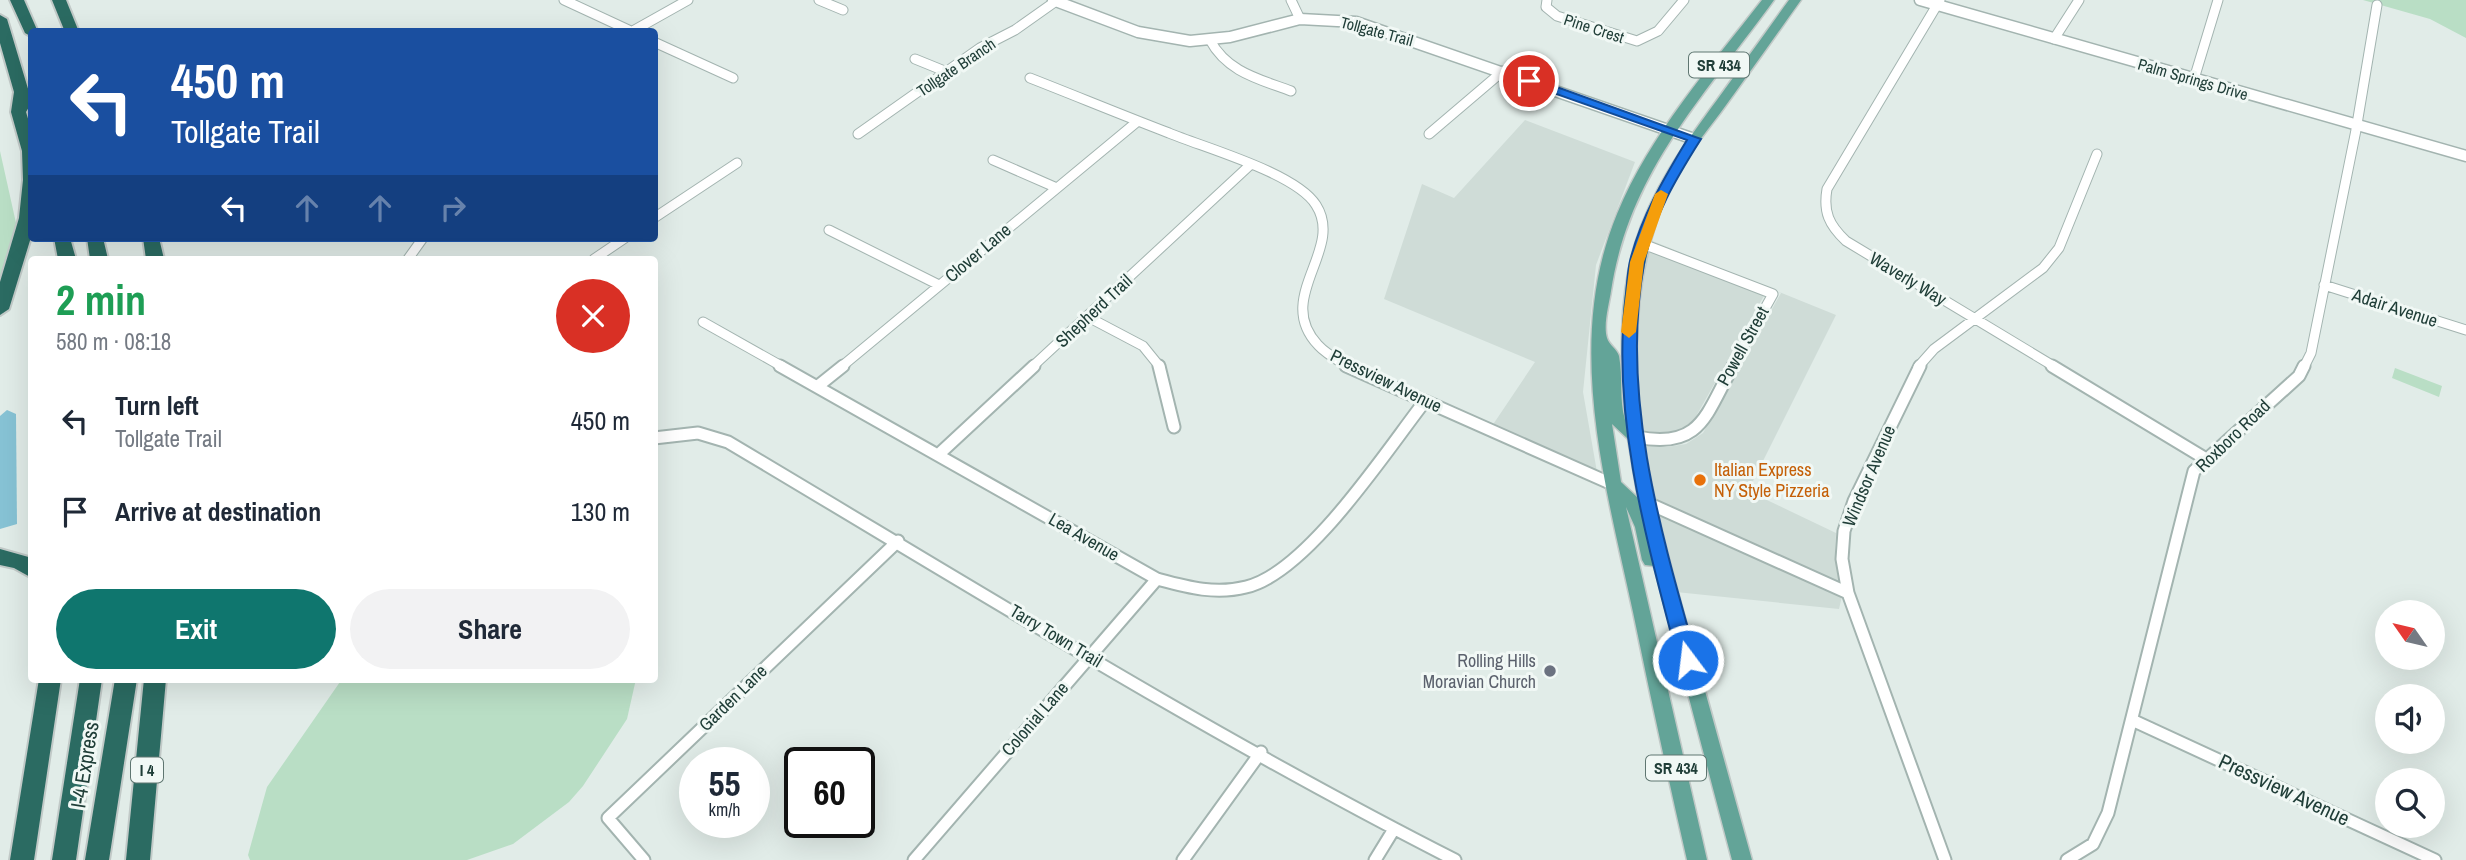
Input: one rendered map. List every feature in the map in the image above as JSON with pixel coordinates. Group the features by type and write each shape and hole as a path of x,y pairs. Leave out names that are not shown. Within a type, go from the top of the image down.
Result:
{"highway":[{"path":"17,0 30,28"},
{"path":"59,0 70,28"},
{"path":"0,19 28,117"},
{"path":"21,93 17,109 28,149"},
{"path":"0,309 28,218"},
{"path":"0,557 20,561 28,567"},
{"path":"41,739 42,683"},
{"path":"22,860 49,683"},
{"name":"I-4 Express","path":"64,860 90,683"},
{"name":"I-4 Express","path":"97,860 125,683"},
{"name":"I 4","path":"138,860 155,683"}],"main road":[{"name":"SR 434","path":"1697,860 1612,484 1600,408 1598,338 1605,279 1616,235 1639,180 1671,131 1768,0"},
{"name":"SR 434","path":"1742,860 1667,586 1630,396 1628,343 1637,262 1662,191 1695,139 1796,0"},
{"path":"1598,338 1611,355 1616,416 1620,425 1637,437"},
{"path":"1612,484 1628,493 1640,514 1651,561 1667,586"}],"street":[{"path":"564,0 625,28"},
{"path":"637,28 688,0"},
{"path":"819,0 843,10"},
{"name":"Tollgate Trail","path":"1054,0 1150,36 1183,40 1210,40 1300,19 1343,20 1368,25 1695,139"},
{"name":"Tollgate Branch","path":"858,134 1054,0"},
{"path":"1291,0 1300,19"},
{"name":"Pine Crest","path":"1546,4 1556,16 1631,40 1645,40 1656,34 1684,0"},
{"name":"Palm Springs Drive","path":"1920,0 1938,2 2054,39 2466,156"},
{"path":"2054,39 2079,0"},
{"path":"2194,79 2218,0"},
{"name":"Waverly Way","path":"1938,2 1827,189 1825,216 1832,228 1846,241 2206,459"},
{"name":"Roxboro Road","path":"2067,860 2093,844 2108,813 2194,471 2299,376 2311,353 2357,126 2377,5"},
{"path":"1210,40 1216,54 1228,66 1291,91"},
{"path":"658,43 733,78"},
{"path":"915,59 947,72"},
{"path":"1429,134 1503,71"},
{"name":"Pressview Avenue","path":"1030,78 1249,166 1299,190 1320,210 1323,223 1322,243 1304,288 1303,319 1310,335 1331,357 1612,484"},
{"name":"Clover Lane","path":"818,386 1138,121"},
{"name":"Windsor Avenue","path":"1945,860 1848,593 1843,549 1844,531 1854,501 1915,371 1934,349 1972,318 2043,268 2059,248 2097,155"},
{"path":"993,160 1057,188"},
{"path":"658,215 737,163"},
{"name":"Shepherd Trail","path":"938,454 1249,166"},
{"path":"829,230 939,285"},
{"path":"598,256 619,242"},
{"name":"Powell Street","path":"1637,437 1663,442 1683,439 1696,430 1773,293 1643,244"},
{"name":"Adair Avenue","path":"2324,285 2466,330"},
{"path":"1088,317 1148,347 1164,371 1174,427"},
{"name":"Lea Avenue","path":"703,322 1157,579 1196,589 1240,589 1262,583 1287,568 1311,547 1425,401"},
{"name":"Tarry Town Trail","path":"658,438 688,433 712,435 898,541 1089,657 1394,829 1455,860"},
{"path":"1650,504 1848,593"},
{"name":"Garden Lane","path":"644,860 608,818 898,541"},
{"name":"Colonial Lane","path":"914,860 1157,579"},
{"name":"Pressview Avenue","path":"2132,720 2435,860"},
{"path":"1183,860 1261,752"},
{"path":"1375,860 1394,829"}],"shaded area":[{"path":"1525,120 1635,162 1596,265 1583,392 1597,472 1492,426 1535,362 1384,299 1422,184 1454,198"},
{"path":"1650,240 1836,315 1748,491 1836,533 1835,556 1839,584 1656,502 1645,443 1667,447 1686,444 1703,433 1781,293 1649,243"},
{"path":"1647,249 1765,294 1690,427 1678,435 1644,434 1640,415 1636,359 1637,306"},
{"path":"1659,513 1842,596 1839,609 1676,592"}],"green space":[{"path":"2363,0 2466,0 2466,38 2430,19"},
{"path":"0,151 18,232 0,289"},
{"path":"2395,368 2442,386 2439,397 2392,378"},
{"path":"339,683 635,683 627,719 583,786 569,802 513,844 467,860 250,860 248,855 267,787"}],"water":[{"path":"7,410 16,414 17,524 0,529 0,416"}],"slow traffic":[{"path":"1629,332 1637,262 1661,194"}],"place":[{"name":"Italian Express NY Style Pizzeria","path":"1700,480"},
{"name":"Rolling Hills Moravian Church","path":"1550,671"}],"route":[{"path":"1529,81 1695,139 1662,191 1637,262 1628,343 1630,396 1642,469 1667,586 1688,660"}]}
